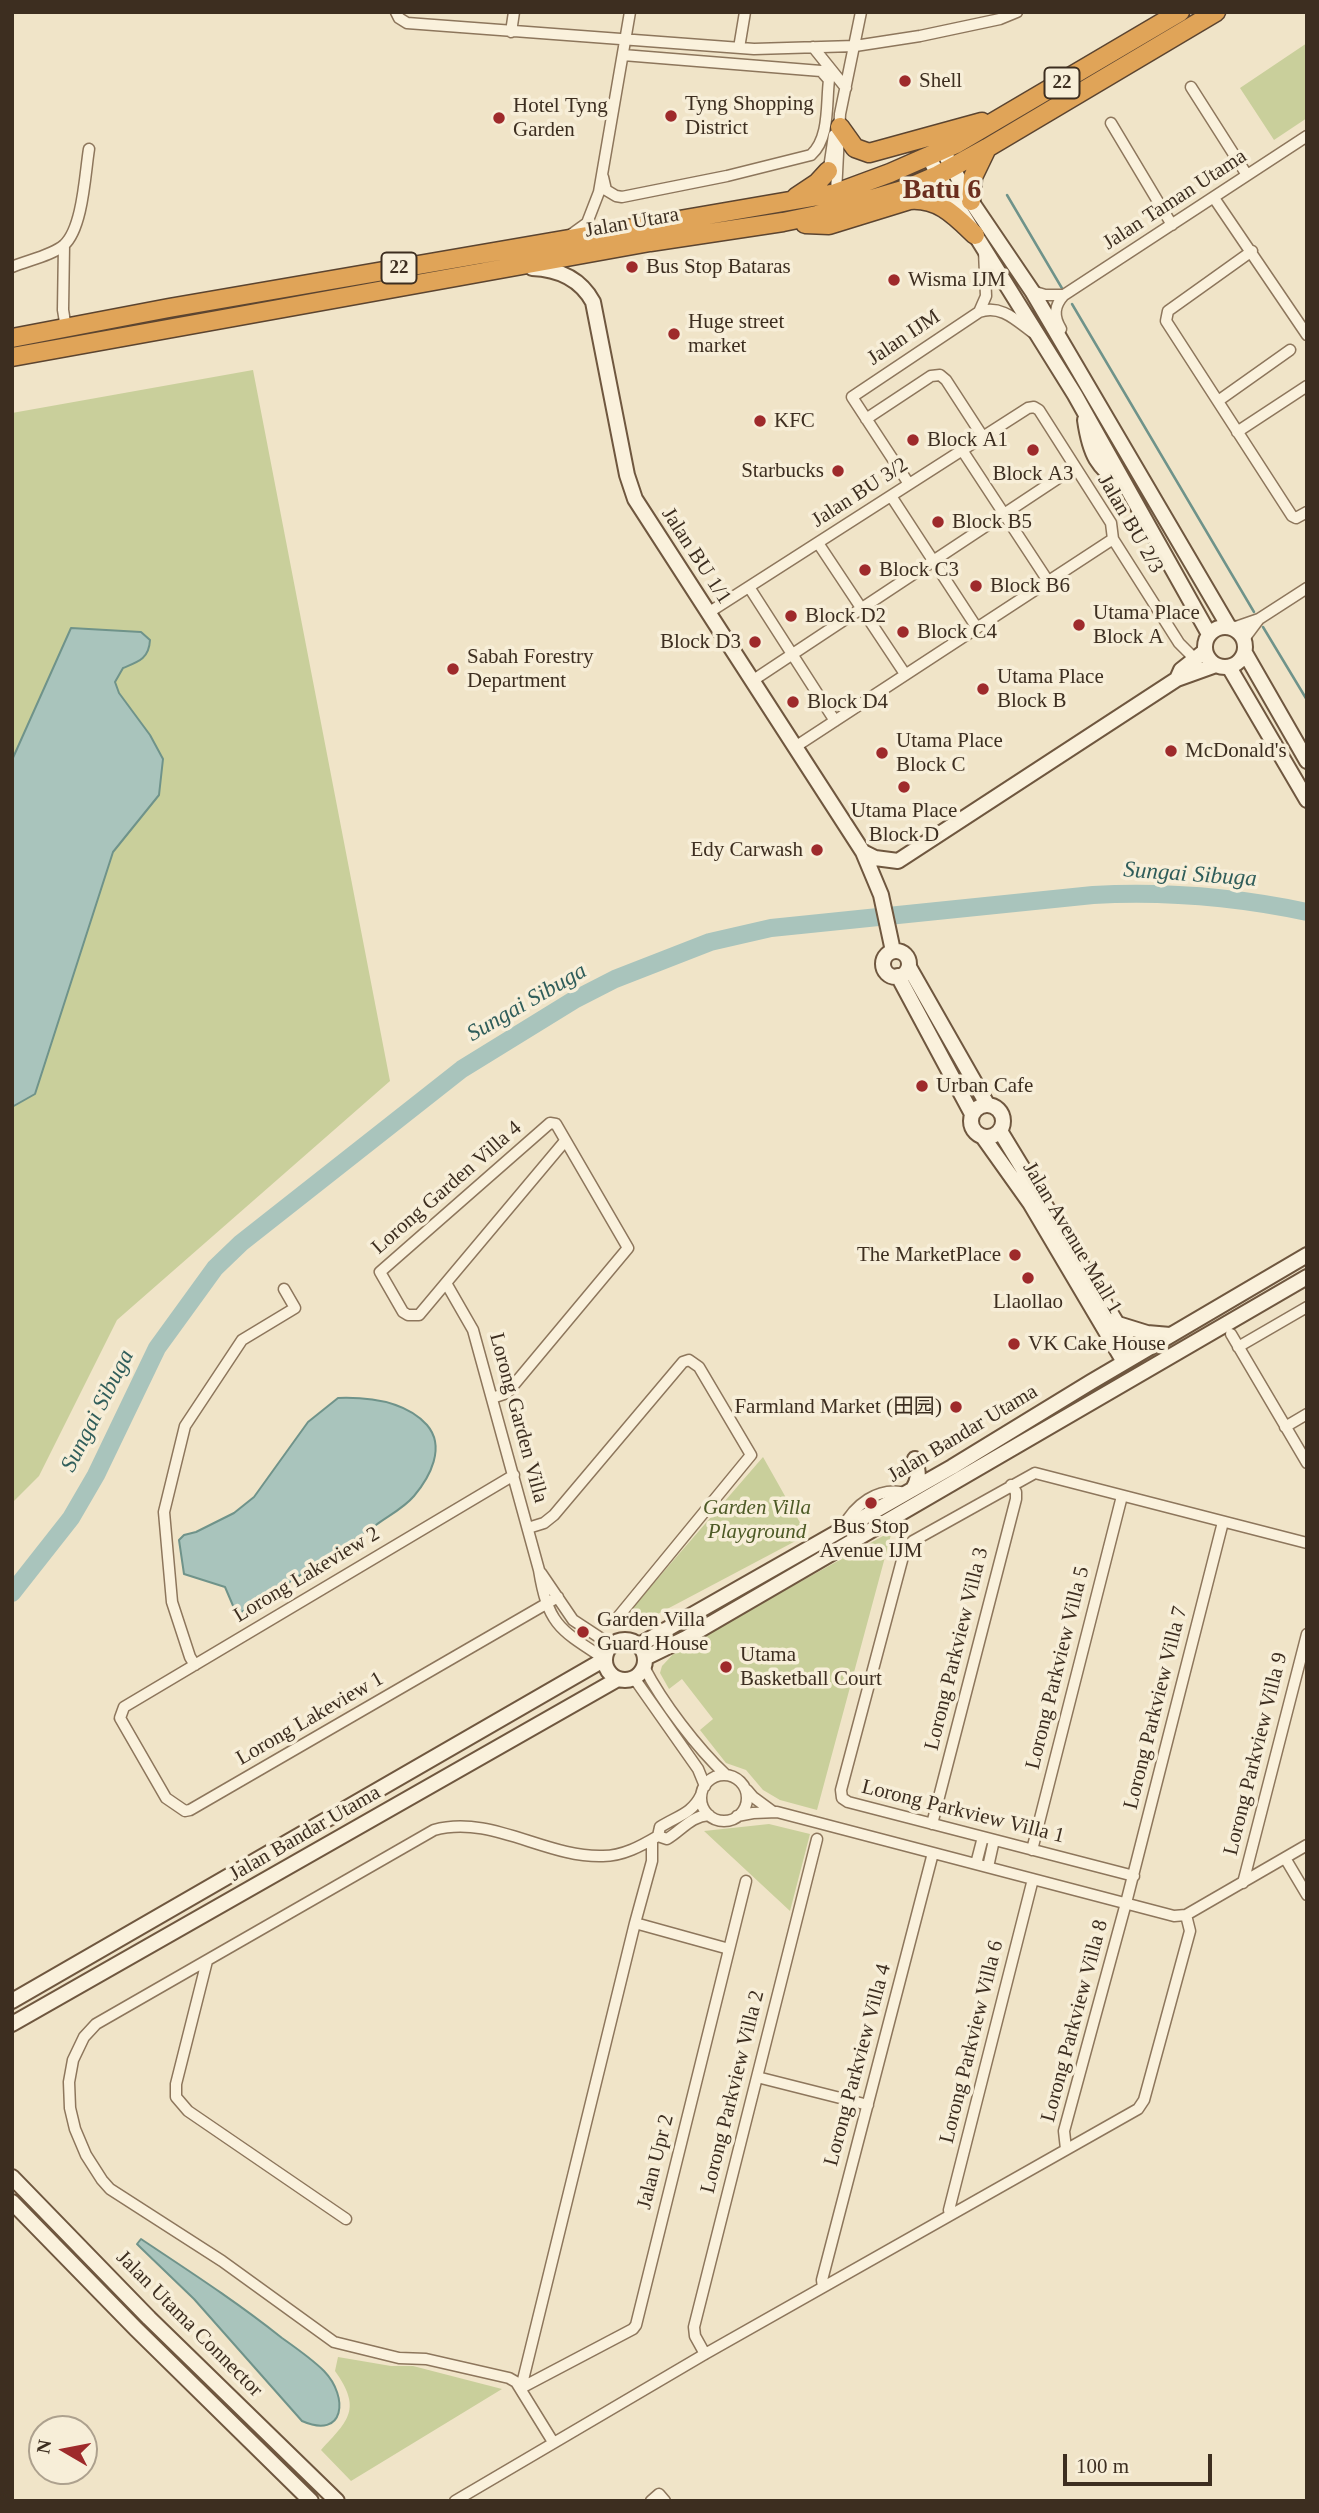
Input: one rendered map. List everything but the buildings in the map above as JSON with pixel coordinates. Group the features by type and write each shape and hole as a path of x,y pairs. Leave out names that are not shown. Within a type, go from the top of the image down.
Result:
{"highway":[{"name":"Jalan Utara","path":"12,338 565,238 787,201 834,196 936,154 1180,12"},
{"name":"Jalan Utara","path":"12,357 650,242 817,215 904,190 945,172 1216,12"},
{"path":"840,121 855,148 869,153 1000,119"},
{"path":"971,201 973,177 987,148"},
{"path":"787,201 809,190 828,171"},
{"path":"817,215 827,209 834,196 849,201 880,191 904,190"},
{"path":"783,222 829,225 910,200 923,199 946,208 979,242"},
{"name":"22","path":"169,308 189,315 270,300 275,302 277,310"}],"street":[{"path":"396,12 398,18 407,23 754,49 855,46 973,25 1017,12"},
{"path":"511,32 514,12"},
{"path":"565,238 587,223 603,177 630,12"},
{"path":"739,48 745,12"},
{"path":"834,196 828,171 860,12"},
{"path":"973,25 975,12"},
{"path":"720,47 720,65"},
{"path":"813,47 846,88"},
{"path":"754,49 754,66"},
{"path":"603,177 606,190 622,197 727,176 811,155 824,135 829,80 821,71 720,65 623,55"},
{"path":"1191,87 1247,175"},
{"path":"834,196 840,121"},
{"path":"1111,123 1172,225"},
{"name":"Jalan Taman Utama","path":"1064,295 1307,136"},
{"path":"12,267 64,245 73,233 89,149"},
{"path":"936,154 979,242 1084,410 1209,634"},
{"path":"945,172 971,201 1032,291 1231,627 1245,646 1307,761"},
{"path":"1214,198 1307,335"},
{"path":"979,242 986,296 979,312"},
{"path":"64,245 62,310 66,328"},
{"path":"1252,251 1168,311 1166,321 1292,516 1296,518 1307,512"},
{"name":"Jalan BU 1/1","path":"517,267 557,271 589,295 596,310 632,493 863,852"},
{"path":"1032,291 1045,295 1064,295"},
{"path":"1064,295 1056,306 1055,313 1057,323 1071,345 1072,358"},
{"path":"979,312 1002,312 1038,336"},
{"name":"Jalan IJM","path":"866,419 852,397 979,312"},
{"path":"1217,401 1290,350"},
{"path":"909,485 866,419 935,374 946,380 983,437"},
{"path":"1237,432 1307,386"},
{"name":"Jalan BU 3/2","path":"708,613 1028,408 1034,407"},
{"name":"Jalan BU 2/3","path":"1034,407 1039,410 1111,523 1113,539 1179,643 1200,655"},
{"path":"962,450 1048,581"},
{"path":"752,681 1075,467"},
{"path":"891,496 977,628"},
{"path":"795,747 1113,539"},
{"path":"818,543 905,674"},
{"path":"749,587 835,721"},
{"path":"1177,679 1181,670 1200,655 1209,634 1218,628 1259,619 1307,587"},
{"path":"879,889 892,861 1177,679 1239,662 1259,619"},
{"path":"1200,655 1223,666 1307,800"},
{"path":"863,852 892,861"},
{"path":"863,852 879,889 893,951"},
{"path":"903,972 889,974 884,965 885,957 893,951 901,951 907,956 903,972 972,1114 971,1127 983,1137 1000,1131 1002,1116 996,1107 987,1104 978,1107 972,1114"},
{"path":"903,972 987,1104"},
{"name":"Lorong Garden Villa 4","path":"551,1123 556,1124 565,1141 419,1315 403,1312 380,1272 551,1123"},
{"name":"Jalan Avenue Mall 1","path":"1000,1131 1118,1324 1134,1363"},
{"name":"Jalan Avenue Mall 1","path":"983,1137 1030,1203 1108,1338 1134,1363"},
{"path":"492,1398 507,1393 628,1248 565,1141"},
{"name":"Jalan Bandar Utama","path":"1134,1363 1170,1335 1307,1255"},
{"name":"Jalan Bandar Utama","path":"12,2024 618,1679 842,1530 1091,1382 1134,1363 1189,1345 1307,1277"},
{"name":"Lorong Garden Villa","path":"446,1283 473,1330 528,1528 545,1603 564,1632 608,1652"},
{"path":"195,1665 172,1602 164,1512 185,1426 242,1340 295,1308 284,1289"},
{"path":"1238,1347 1307,1307"},
{"path":"1238,1317 1232,1325 1231,1334 1307,1463"},
{"path":"1118,1324 1147,1333 1170,1335"},
{"path":"1213,1331 1231,1334"},
{"path":"1091,1382 1105,1365 1108,1338"},
{"path":"528,1528 544,1523 554,1515 684,1362 688,1360 699,1367 751,1455 618,1617"},
{"path":"641,1662 686,1639 1090,1403 1134,1363"},
{"path":"1285,1427 1307,1414"},
{"path":"910,1491 918,1482 915,1459"},
{"name":"Lorong Parkview Villa 1","path":"1134,1876 848,1802 842,1798 841,1790 905,1549 913,1541 1028,1475 1042,1474 1307,1543"},
{"name":"Lorong Lakeview 2","path":"121,1712 124,1707 514,1475"},
{"path":"935,1476 959,1481"},
{"name":"Lorong Parkview Villa 3","path":"932,1824 1016,1499 1016,1492 1011,1485"},
{"name":"Lorong Parkview Villa 5","path":"1032,1850 1122,1496"},
{"name":"Lorong Parkview Villa 7","path":"1126,1903 1223,1522"},
{"name":"Lorong Garden Villa","path":"539,1570 573,1620 608,1652"},
{"name":"Lorong Lakeview 1","path":"121,1712 120,1718 166,1798 185,1811 190,1810 558,1597"},
{"name":"Lorong Parkview Villa 9","path":"1243,1883 1307,1634"},
{"name":"Jalan Bandar Utama","path":"12,2001 608,1652 622,1640 634,1641 641,1662"},
{"path":"608,1652 608,1671 618,1679"},
{"path":"641,1662 652,1683 708,1758 726,1775"},
{"path":"641,1662 698,1769 703,1790 703,1806 709,1815 723,1821 737,1816 773,1811"},
{"path":"553,2442 521,2388 509,2378 426,2359 399,2358 334,2342 222,2262 124,2200 102,2180 82,2148 72,2118 70,2071 79,2047 96,2024 440,1828 475,1828 562,1850 604,1856 635,1849 655,1838 667,1839 682,1830 684,1819 713,1777 726,1775 733,1776 753,1797 773,1811 1174,1916 1186,1914 1307,1845"},
{"path":"737,1816 745,1806 744,1787"},
{"path":"684,1819 709,1815"},
{"path":"976,1864 983,1837"},
{"path":"521,2388 652,1861 655,1838"},
{"name":"Lorong Parkview Villa 2","path":"705,2354 695,2336 694,2327 817,1839"},
{"path":"988,1867 995,1840"},
{"name":"Lorong Parkview Villa 4","path":"823,2287 822,2280 933,1853"},
{"path":"1285,1858 1307,1895"},
{"name":"Lorong Parkview Villa 6","path":"950,2215 949,2210 1033,1879"},
{"name":"Jalan Upr 2","path":"521,2388 636,2325 746,1881"},
{"name":"Lorong Parkview Villa 8","path":"1066,2149 1063,2131 1126,1903"},
{"path":"456,2501 705,2354 1142,2105 1190,1931 1186,1914"},
{"path":"635,1923 729,1949"},
{"path":"207,1961 176,2084 176,2097 188,2111 346,2219"},
{"path":"757,2077 868,2105"},
{"name":"Jalan Utama Connector","path":"12,2177 149,2318 337,2501"},
{"name":"Jalan Utama Connector","path":"12,2202 136,2329 311,2501"},
{"path":"651,2501 659,2494 666,2501"}],"green space":[{"path":"1307,43 1307,118 1274,140 1240,88"},
{"path":"253,370 390,1081 117,1320 39,1476 12,1503 12,413"},
{"name":"Garden Villa Playground","path":"763,1457 807,1535 652,1617 614,1629"},
{"path":"892,1531 817,1810 780,1800 763,1790 746,1770 726,1763 700,1730 713,1719 682,1679 669,1689 660,1673 662,1666 677,1650"},
{"path":"769,1824 810,1834 790,1911 704,1831"},
{"path":"338,2357 391,2366 413,2366 502,2389 351,2481 321,2450 349,2414 348,2395 335,2371"}],"water":[{"path":"71,628 141,632 150,640 145,656 123,668 115,682 119,693 150,735 163,759 159,795 113,852 35,1094 12,1107 12,760"},
{"path":"338,1398 386,1402 418,1417 433,1434 435,1443 434,1462 430,1471 414,1496 401,1508 237,1615 225,1587 184,1574 179,1540 184,1535 234,1513 254,1497 308,1422"},
{"path":"141,2239 230,2299 324,2371 337,2392 338,2413 334,2420 327,2425 302,2421 194,2299 137,2244"}],"waterway":[{"path":"1007,195 1063,290"},
{"path":"1072,304 1254,612"},
{"path":"1263,627 1307,700"},
{"name":"Sungai Sibuga","path":"12,1593 71,1518 96,1475 157,1348 215,1268 241,1243 462,1069 574,1000 615,979 710,942 771,928 1120,894 1200,896 1307,912"}],"place":[{"name":"Shell","path":"905,81"},
{"name":"Tyng Shopping District","path":"671,116"},
{"name":"Hotel Tyng Garden","path":"499,118"},
{"name":"Bus Stop Bataras","path":"632,267"},
{"name":"Wisma IJM","path":"894,280"},
{"name":"Huge street market","path":"674,334"},
{"name":"KFC","path":"760,421"},
{"name":"Block A1","path":"913,440"},
{"name":"Block A3","path":"1033,450"},
{"name":"Starbucks","path":"838,471"},
{"name":"Block B5","path":"938,522"},
{"name":"Block C3","path":"865,570"},
{"name":"Block B6","path":"976,586"},
{"name":"Block D2","path":"791,616"},
{"name":"Utama Place Block A","path":"1079,625"},
{"name":"Block C4","path":"903,632"},
{"name":"Block D3","path":"755,642"},
{"name":"Sabah Forestry Department","path":"453,669"},
{"name":"Utama Place Block B","path":"983,689"},
{"name":"Block D4","path":"793,702"},
{"name":"McDonald's","path":"1171,751"},
{"name":"Utama Place Block C","path":"882,753"},
{"name":"Utama Place Block D","path":"904,787"},
{"name":"Edy Carwash","path":"817,850"},
{"name":"Urban Cafe","path":"922,1086"},
{"name":"The MarketPlace","path":"1015,1255"},
{"name":"Llaollao","path":"1028,1278"},
{"name":"VK Cake House","path":"1014,1344"},
{"name":"Farmland Market (田园)","path":"956,1407"},
{"name":"Bus Stop Avenue IJM","path":"871,1503"},
{"name":"Garden Villa Guard House","path":"583,1632"},
{"name":"Utama Basketball Court","path":"726,1667"}],"district":[{"name":"Batu 6","path":"942,191"}]}
